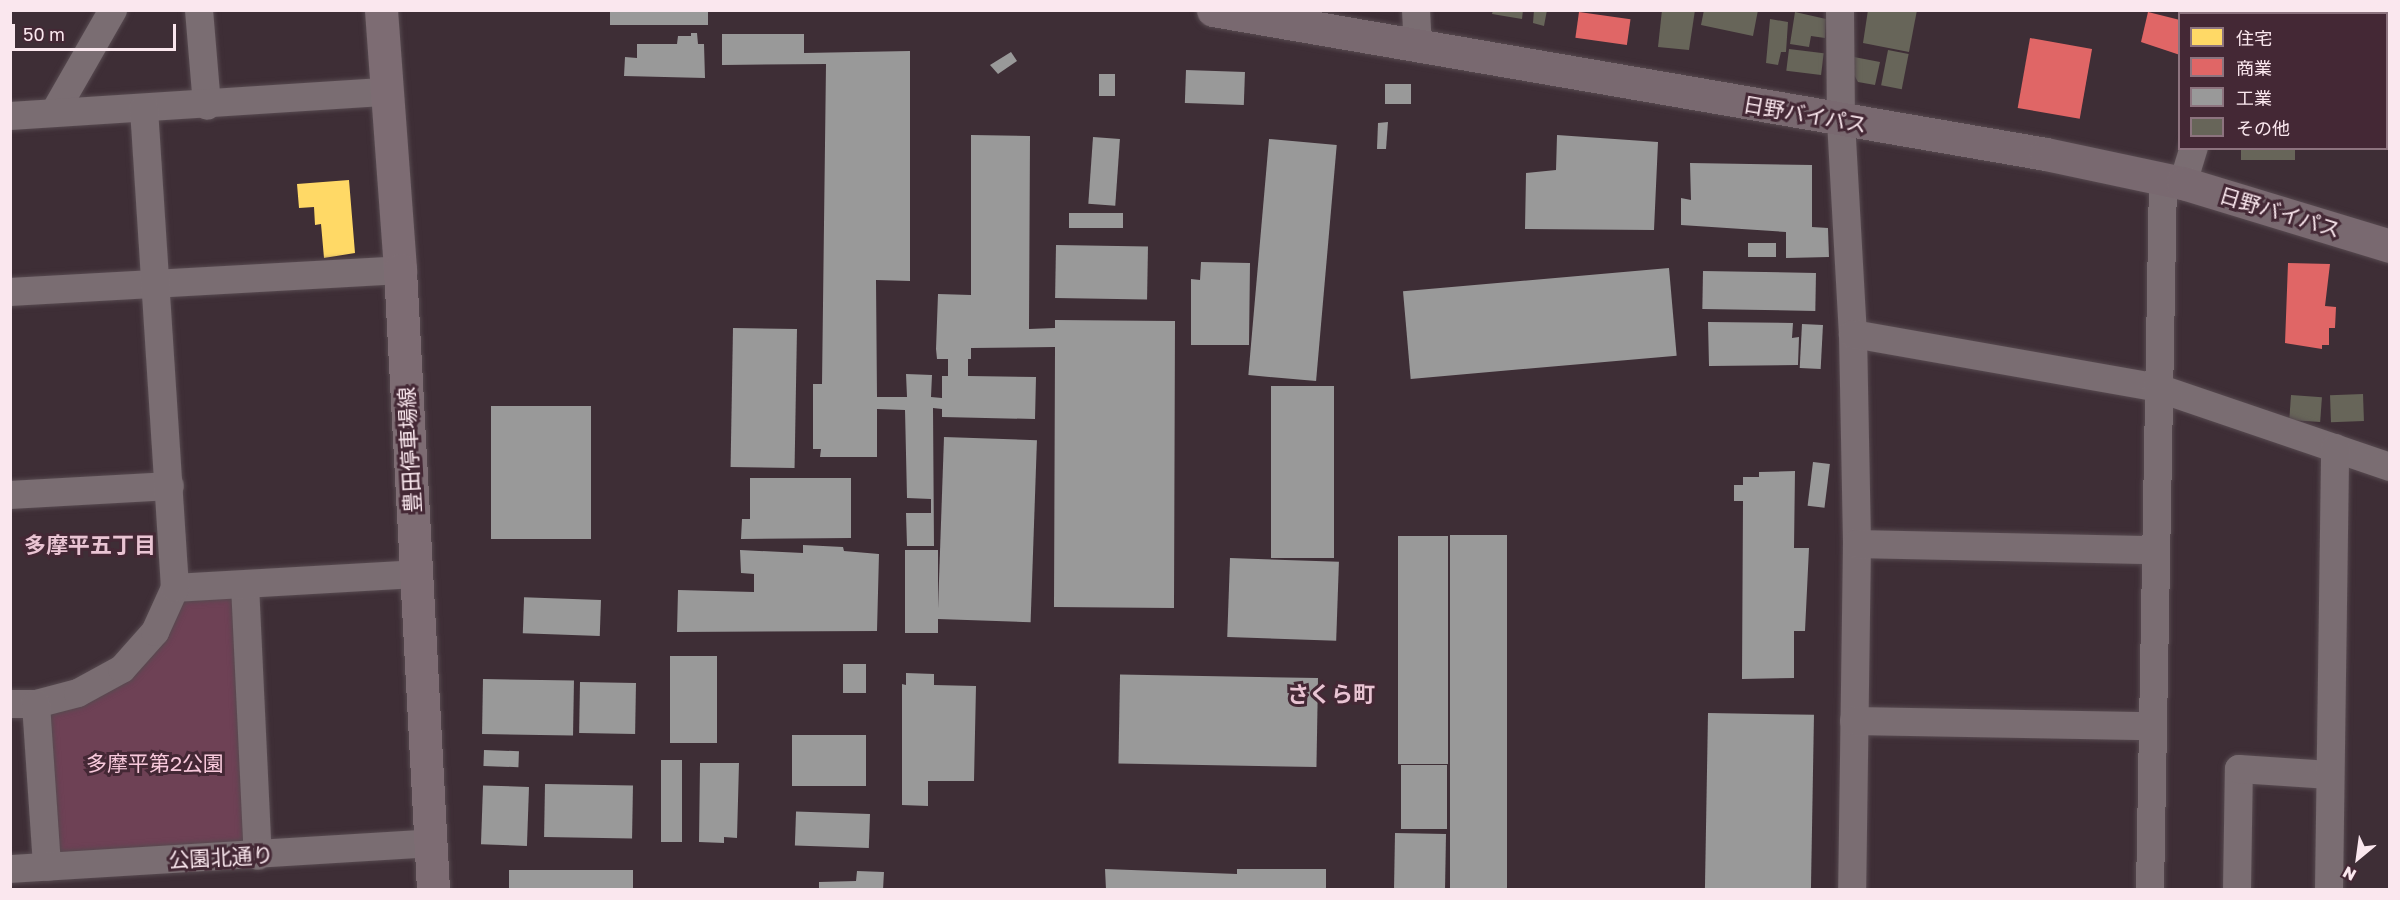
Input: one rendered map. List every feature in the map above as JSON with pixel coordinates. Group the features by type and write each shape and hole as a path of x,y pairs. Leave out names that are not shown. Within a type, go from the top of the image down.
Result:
{"highway":[{"name":"日野バイパス","path":"1213,10 2173,180 2390,246"}],"main road":[{"name":"豊田停車場線","path":"381,10 400,270 433,890"}],"street":[{"path":"54,113 113,10"},
{"path":"199,10 207,106"},
{"path":"1416,10 1418,46"},
{"path":"1840,10 1841,121 1853,334 1857,544 1852,890"},
{"path":"10,116 207,106 386,92"},
{"path":"47,867 23,704 78,693 123,669 155,632 175,588 158,283 144,108"},
{"path":"2150,890 2158,388 2173,180 2193,150"},
{"path":"10,292 400,270"},
{"path":"1853,334 2158,388 2390,466"},
{"path":"2329,890 2335,448"},
{"path":"10,495 170,486"},
{"path":"1857,544 2154,550"},
{"path":"175,588 415,574"},
{"path":"244,585 258,855"},
{"path":"1854,721 2152,726"},
{"path":"2237,890 2239,769 2330,775"},
{"name":"公園北通り","path":"10,869 430,843"}],"green space":[{"name":"多摩平第2公園","path":"245,585 258,856 47,867 36,704 122,669 175,588"}],"building: 住宅":[{"path":"349,180 355,253 324,258 321,224 315,225 314,207 299,208 297,184"}],"building: 商業":[{"path":"1579,12 1630,19 1627,45 1575,38"},
{"path":"2148,12 2178,20 2178,54 2141,42"},
{"path":"2030,38 2092,49 2080,119 2018,108"},
{"path":"2288,263 2330,264 2325,306 2336,307 2335,328 2329,328 2329,345 2322,345 2322,349 2285,343"}],"building: 工業":[{"path":"610,10 708,10 708,25 610,25"},
{"path":"691,33 697,33 698,44 704,44 705,78 624,76 625,57 637,58 637,44 677,44 678,36 691,36"},
{"path":"722,34 804,34 804,53 910,51 910,281 876,280 877,397 907,397 906,374 932,375 931,397 942,398 942,376 948,376 948,359 937,359 938,294 971,295 971,135 1030,136 1029,329 1055,328 1055,320 1175,321 1174,608 1054,607 1055,347 971,348 971,359 968,359 968,376 1036,377 1035,419 942,417 942,409 933,408 934,546 907,546 906,513 931,513 931,499 907,498 905,410 877,409 877,457 820,457 821,449 813,449 813,384 822,384 826,64 722,65"},
{"path":"1011,52 1017,61 998,74 990,65"},
{"path":"1186,70 1245,72 1244,105 1185,103"},
{"path":"1099,74 1115,74 1115,96 1099,96"},
{"path":"1385,84 1411,84 1411,104 1385,104"},
{"path":"1388,122 1386,149 1377,149 1378,123"},
{"path":"1557,135 1658,142 1654,230 1525,229 1526,173 1556,170"},
{"path":"1093,137 1120,139 1115,206 1088,204"},
{"path":"1269,139 1337,145 1316,381 1248,375"},
{"path":"1690,163 1812,165 1812,227 1828,228 1829,257 1786,258 1786,232 1681,225 1681,198 1691,200"},
{"path":"1069,213 1123,213 1123,228 1069,228"},
{"path":"1748,243 1776,243 1776,257 1748,257"},
{"path":"1056,245 1148,247 1147,300 1055,298"},
{"path":"1201,262 1250,263 1249,345 1191,345 1191,279 1200,280"},
{"path":"1669,268 1677,356 1411,379 1403,291"},
{"path":"1703,271 1816,273 1815,311 1702,309"},
{"path":"1708,322 1793,323 1792,338 1799,337 1798,365 1709,366"},
{"path":"1802,324 1823,325 1821,369 1800,368"},
{"path":"733,328 797,329 795,468 731,467"},
{"path":"1271,386 1334,386 1334,558 1271,558"},
{"path":"491,406 591,406 591,539 491,539"},
{"path":"944,437 1037,440 1031,622 938,619"},
{"path":"1813,462 1830,464 1825,508 1808,506"},
{"path":"1795,471 1794,548 1809,548 1805,631 1794,631 1794,678 1742,679 1743,501 1734,501 1734,485 1743,485 1743,477 1759,477 1759,472"},
{"path":"750,478 851,478 851,538 741,539 742,519 750,519"},
{"path":"1450,535 1507,535 1507,890 1450,890"},
{"path":"1398,536 1448,536 1448,764 1398,764"},
{"path":"803,545 843,547 844,551 879,554 877,631 677,632 678,590 754,592 754,574 741,573 740,550 803,553"},
{"path":"905,550 938,550 938,633 905,633"},
{"path":"1230,558 1339,562 1336,641 1227,637"},
{"path":"524,597 601,600 600,636 523,633"},
{"path":"670,656 717,656 717,743 670,743"},
{"path":"843,664 866,664 866,693 843,693"},
{"path":"906,673 934,674 934,685 976,686 974,781 928,781 928,806 902,805 902,684 906,685"},
{"path":"1120,675 1318,678 1316,767 1118,764"},
{"path":"483,679 574,681 573,736 482,734"},
{"path":"580,682 636,683 635,734 579,733"},
{"path":"1708,713 1814,715 1811,890 1705,890"},
{"path":"792,735 866,735 866,786 792,786"},
{"path":"484,750 519,751 518,767 483,766"},
{"path":"661,760 682,760 682,842 661,842"},
{"path":"700,763 739,763 737,838 724,837 724,843 699,842"},
{"path":"1401,765 1447,765 1447,829 1401,829"},
{"path":"545,784 633,786 632,839 544,837"},
{"path":"483,785 529,787 527,846 481,844"},
{"path":"796,811 870,814 869,848 795,845"},
{"path":"1395,833 1446,834 1445,890 1394,889"},
{"path":"1105,869 1237,874 1237,869 1326,869 1326,890 1106,890"},
{"path":"509,870 633,870 633,890 509,890"},
{"path":"857,871 884,872 883,890 819,890 819,882 856,881"}],"building: その他":[{"path":"1493,10 1523,10 1522,19 1492,14"},
{"path":"1534,10 1547,10 1544,26 1533,23"},
{"path":"1662,10 1695,10 1689,50 1658,47"},
{"path":"1704,10 1758,10 1753,36 1701,25"},
{"path":"1868,10 1917,10 1909,52 1863,43"},
{"path":"1795,12 1826,19 1825,38 1811,36 1809,47 1790,44"},
{"path":"1770,19 1788,22 1786,52 1781,52 1778,65 1766,63"},
{"path":"2388,48 2390,48 2390,88 2388,88"},
{"path":"1789,49 1824,53 1821,75 1786,71"},
{"path":"1888,50 1909,54 1902,89 1881,85"},
{"path":"1854,57 1880,62 1875,85 1858,82 1853,73"},
{"path":"2241,150 2295,150 2295,160 2241,160"},
{"path":"2363,394 2364,421 2331,422 2330,395"},
{"path":"2291,395 2322,397 2320,422 2289,420"}],"district":[{"name":"多摩平五丁目","path":"90,545"},
{"name":"さくら町","path":"1331,694"}]}
